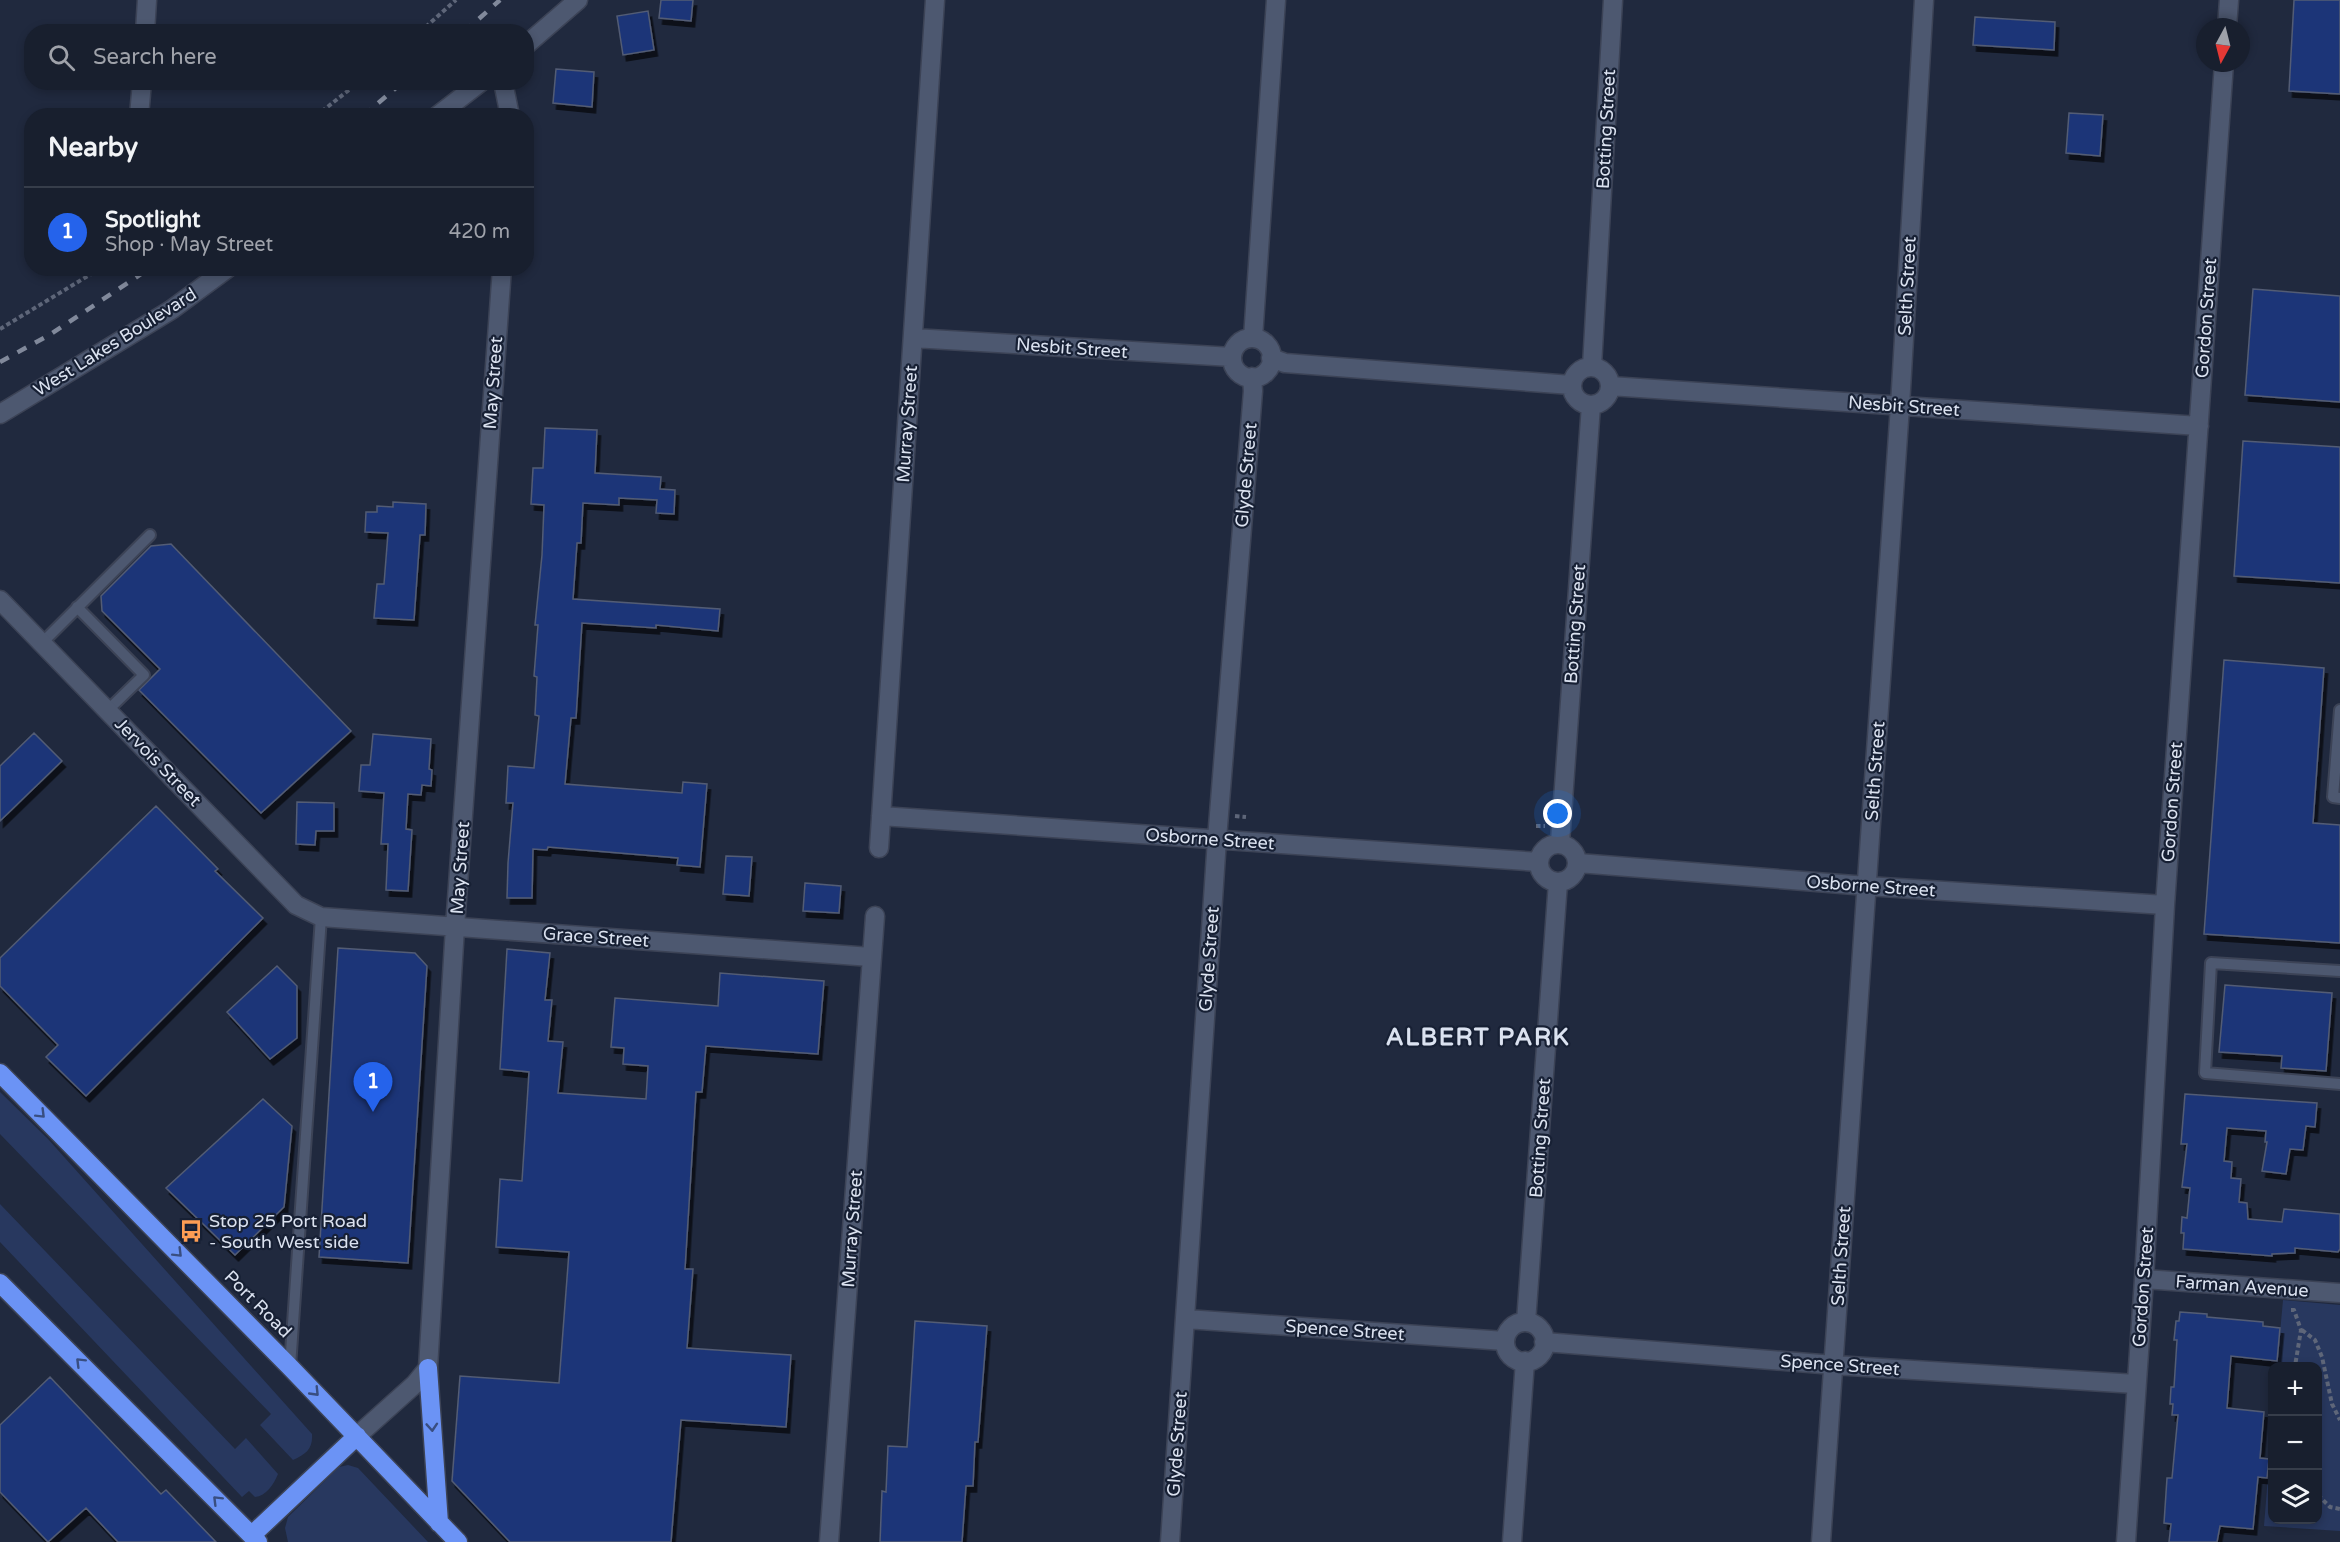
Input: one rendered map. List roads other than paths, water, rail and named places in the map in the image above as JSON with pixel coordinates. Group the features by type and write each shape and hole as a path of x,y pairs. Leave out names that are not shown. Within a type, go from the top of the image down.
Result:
{"highway":[{"name":"Port Road","path":"0,1073 290,1367 458,1542"},
{"path":"0,1283 251,1540 357,1436"},
{"path":"428,1368 439,1522"}],"street":[{"path":"146,24 147,0"},
{"path":"534,38 578,0"},
{"name":"Murray Street","path":"879,848 935,0"},
{"path":"1253,338 1276,0"},
{"name":"Botting Street","path":"1592,366 1613,0"},
{"name":"Selth Street","path":"1821,1542 1900,406 1924,0"},
{"path":"2228,18 2229,0"},
{"name":"Gordon Street","path":"2126,1542 2144,1279 2165,905 2223,72"},
{"path":"139,108 141,90"},
{"path":"447,108 471,90"},
{"path":"505,90 508,108"},
{"name":"West Lakes Boulevard","path":"0,414 171,310 217,276"},
{"name":"May Street","path":"428,1368 455,927 500,276"},
{"name":"Nesbit Street","path":"912,338 1232,357"},
{"path":"1253,338 1264,343 1271,358 1268,370 1252,377 1240,374 1232,357 1236,346 1253,338"},
{"path":"1271,358 1285,363 1571,385"},
{"path":"1592,366 1608,376 1610,386 1608,395 1601,402 1591,405 1579,401 1573,394 1571,385 1573,377 1581,369 1592,366"},
{"name":"Glyde Street","path":"1170,1542 1216,839 1253,391 1252,377"},
{"name":"Nesbit Street","path":"1610,386 2199,426"},
{"name":"Botting Street","path":"1560,843 1591,405"},
{"name":"Jervois Street","path":"0,600 296,905 321,917"},
{"name":"Osborne Street","path":"881,816 1539,862"},
{"path":"1560,843 1569,846 1576,854 1578,863 1575,873 1568,880 1558,882 1548,879 1541,872 1539,862 1542,852 1550,845 1560,843"},
{"name":"Osborne Street","path":"1578,863 1867,886 2165,905"},
{"name":"Botting Street","path":"1526,1322 1558,882"},
{"name":"Murray Street","path":"829,1542 875,916"},
{"name":"Grace Street","path":"321,917 871,957"},
{"name":"Farman Avenue","path":"2144,1279 2340,1293"},
{"name":"Spence Street","path":"1186,1318 1505,1341"},
{"path":"1526,1322 1537,1327 1544,1342 1536,1358 1525,1361 1513,1358 1505,1341 1509,1330 1526,1322"},
{"name":"Spence Street","path":"1544,1342 1834,1365 2136,1384"},
{"path":"1512,1542 1525,1361"},
{"path":"357,1436 415,1384 428,1368"}],"lane":[{"path":"42,643 150,535"},
{"path":"77,607 144,675 107,711"},
{"path":"2340,710 2333,798 2340,798"},
{"path":"290,1367 321,917"},
{"path":"2340,971 2211,963 2205,1073 2340,1084"}],"railway":[{"path":"473,24 500,0"},
{"path":"372,108 394,90"},
{"path":"0,362 51,334 138,276"}],"place":[{"name":"Spotlight","path":"373,1112"},
{"name":"Stop 25 Port Road - South West side","path":"191,1231"}],"district":[{"name":"ALBERT PARK","path":"1478,1037"}]}
